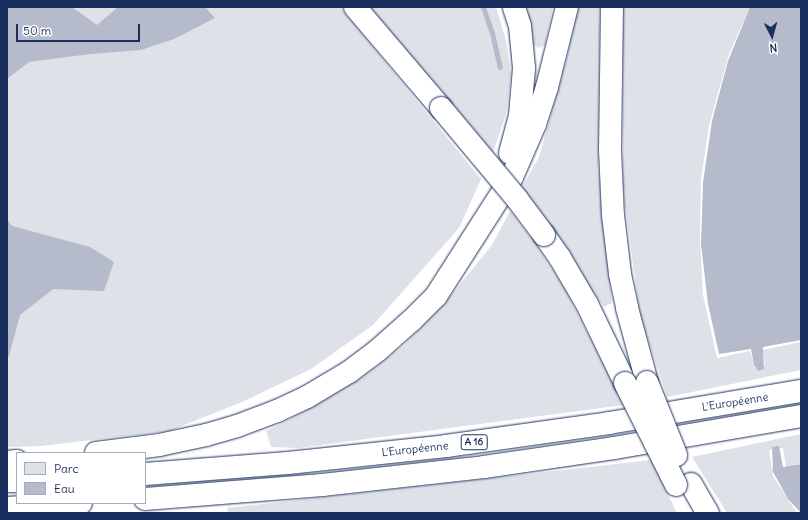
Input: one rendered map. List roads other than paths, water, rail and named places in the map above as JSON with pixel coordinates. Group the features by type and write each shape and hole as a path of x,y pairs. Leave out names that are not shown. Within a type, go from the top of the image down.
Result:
{"highway":[{"path":"355,7 517,199 544,235 580,291 625,383 684,485 708,513"},
{"path":"473,240 499,188 516,136 520,115 524,68 520,26 514,7"},
{"path":"103,452 159,444 206,435 254,420 307,397 363,362 412,320 436,296 512,177 530,136 547,87 567,7"},
{"path":"612,7 610,150 613,215 625,301 647,382 675,454 694,513"},
{"name":"L'Européenne","path":"146,474 296,462 453,445 609,423 801,391"},
{"name":"A 16","path":"146,499 322,485 484,467 621,447 801,416"},
{"path":"7,508 66,504"}],"water":[{"path":"7,7 72,7 97,25 118,7 205,7 215,18 174,39 141,50 90,54 29,62 7,79"},
{"path":"750,7 801,7 801,340 763,347 764,369 758,371 754,365 751,349 719,354 708,304 701,244 703,182 712,121 728,61"},
{"path":"7,219 12,226 90,247 114,262 104,291 53,289 20,315 9,356 7,357"},
{"path":"779,446 783,467 801,464 801,513 788,499 772,470 772,447"}],"waterway":[{"path":"483,7 492,33 500,67"}]}
